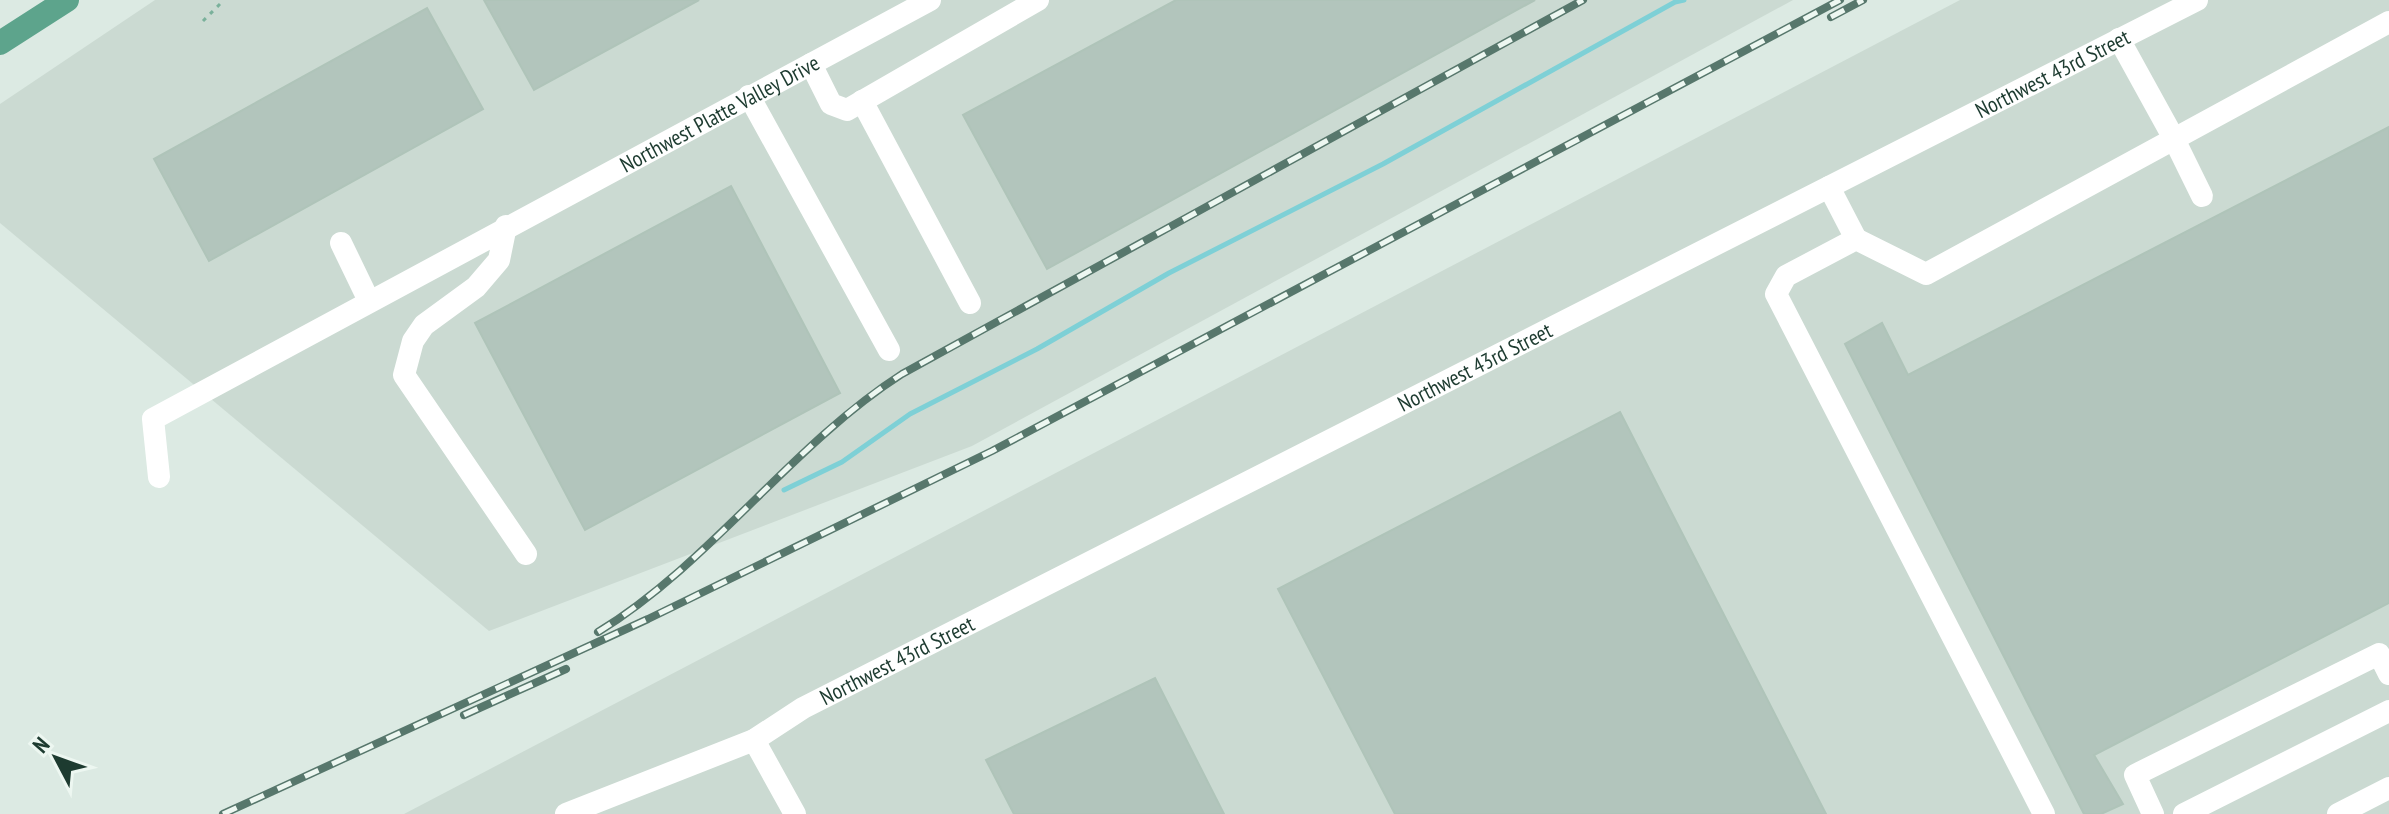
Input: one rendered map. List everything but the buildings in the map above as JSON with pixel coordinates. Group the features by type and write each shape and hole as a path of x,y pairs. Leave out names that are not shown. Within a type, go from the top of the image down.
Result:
{"main road":[{"path":"0,43 67,0"}],"street":[{"name":"Northwest Platte Valley Drive","path":"159,477 153,419 930,0"},
{"path":"811,64 831,104 847,110 1038,0"},
{"name":"Northwest 43rd Street","path":"566,814 754,740 816,701 2197,0"},
{"path":"1829,187 1856,239 1926,274 2389,22"},
{"path":"2119,39 2202,196"},
{"path":"749,96 889,350"},
{"path":"862,101 970,303"},
{"path":"506,226 499,260 476,287 424,325 413,341 404,375 526,554"},
{"path":"1856,239 1786,276 1776,294 2044,814"},
{"path":"341,243 369,301"},
{"path":"2153,814 2135,775 2379,654 2389,674"},
{"path":"2184,814 2389,711"},
{"path":"754,740 795,814"},
{"path":"2338,814 2389,788"}],"path":[{"path":"203,21 224,0"}],"shaded area":[{"path":"155,0 1793,0 972,446 489,631 0,223 0,104"},
{"path":"1960,0 2389,0 2389,814 404,814"}],"waterway":[{"path":"784,490 842,462 910,414 1037,349 1169,273 1383,164 1675,2 1684,0"}],"railway":[{"path":"598,632 678,572 823,435 902,374 1583,0"},
{"path":"223,814 648,619 992,451 1840,0"},
{"path":"1831,17 1863,0"},
{"path":"464,715 566,669"}]}
